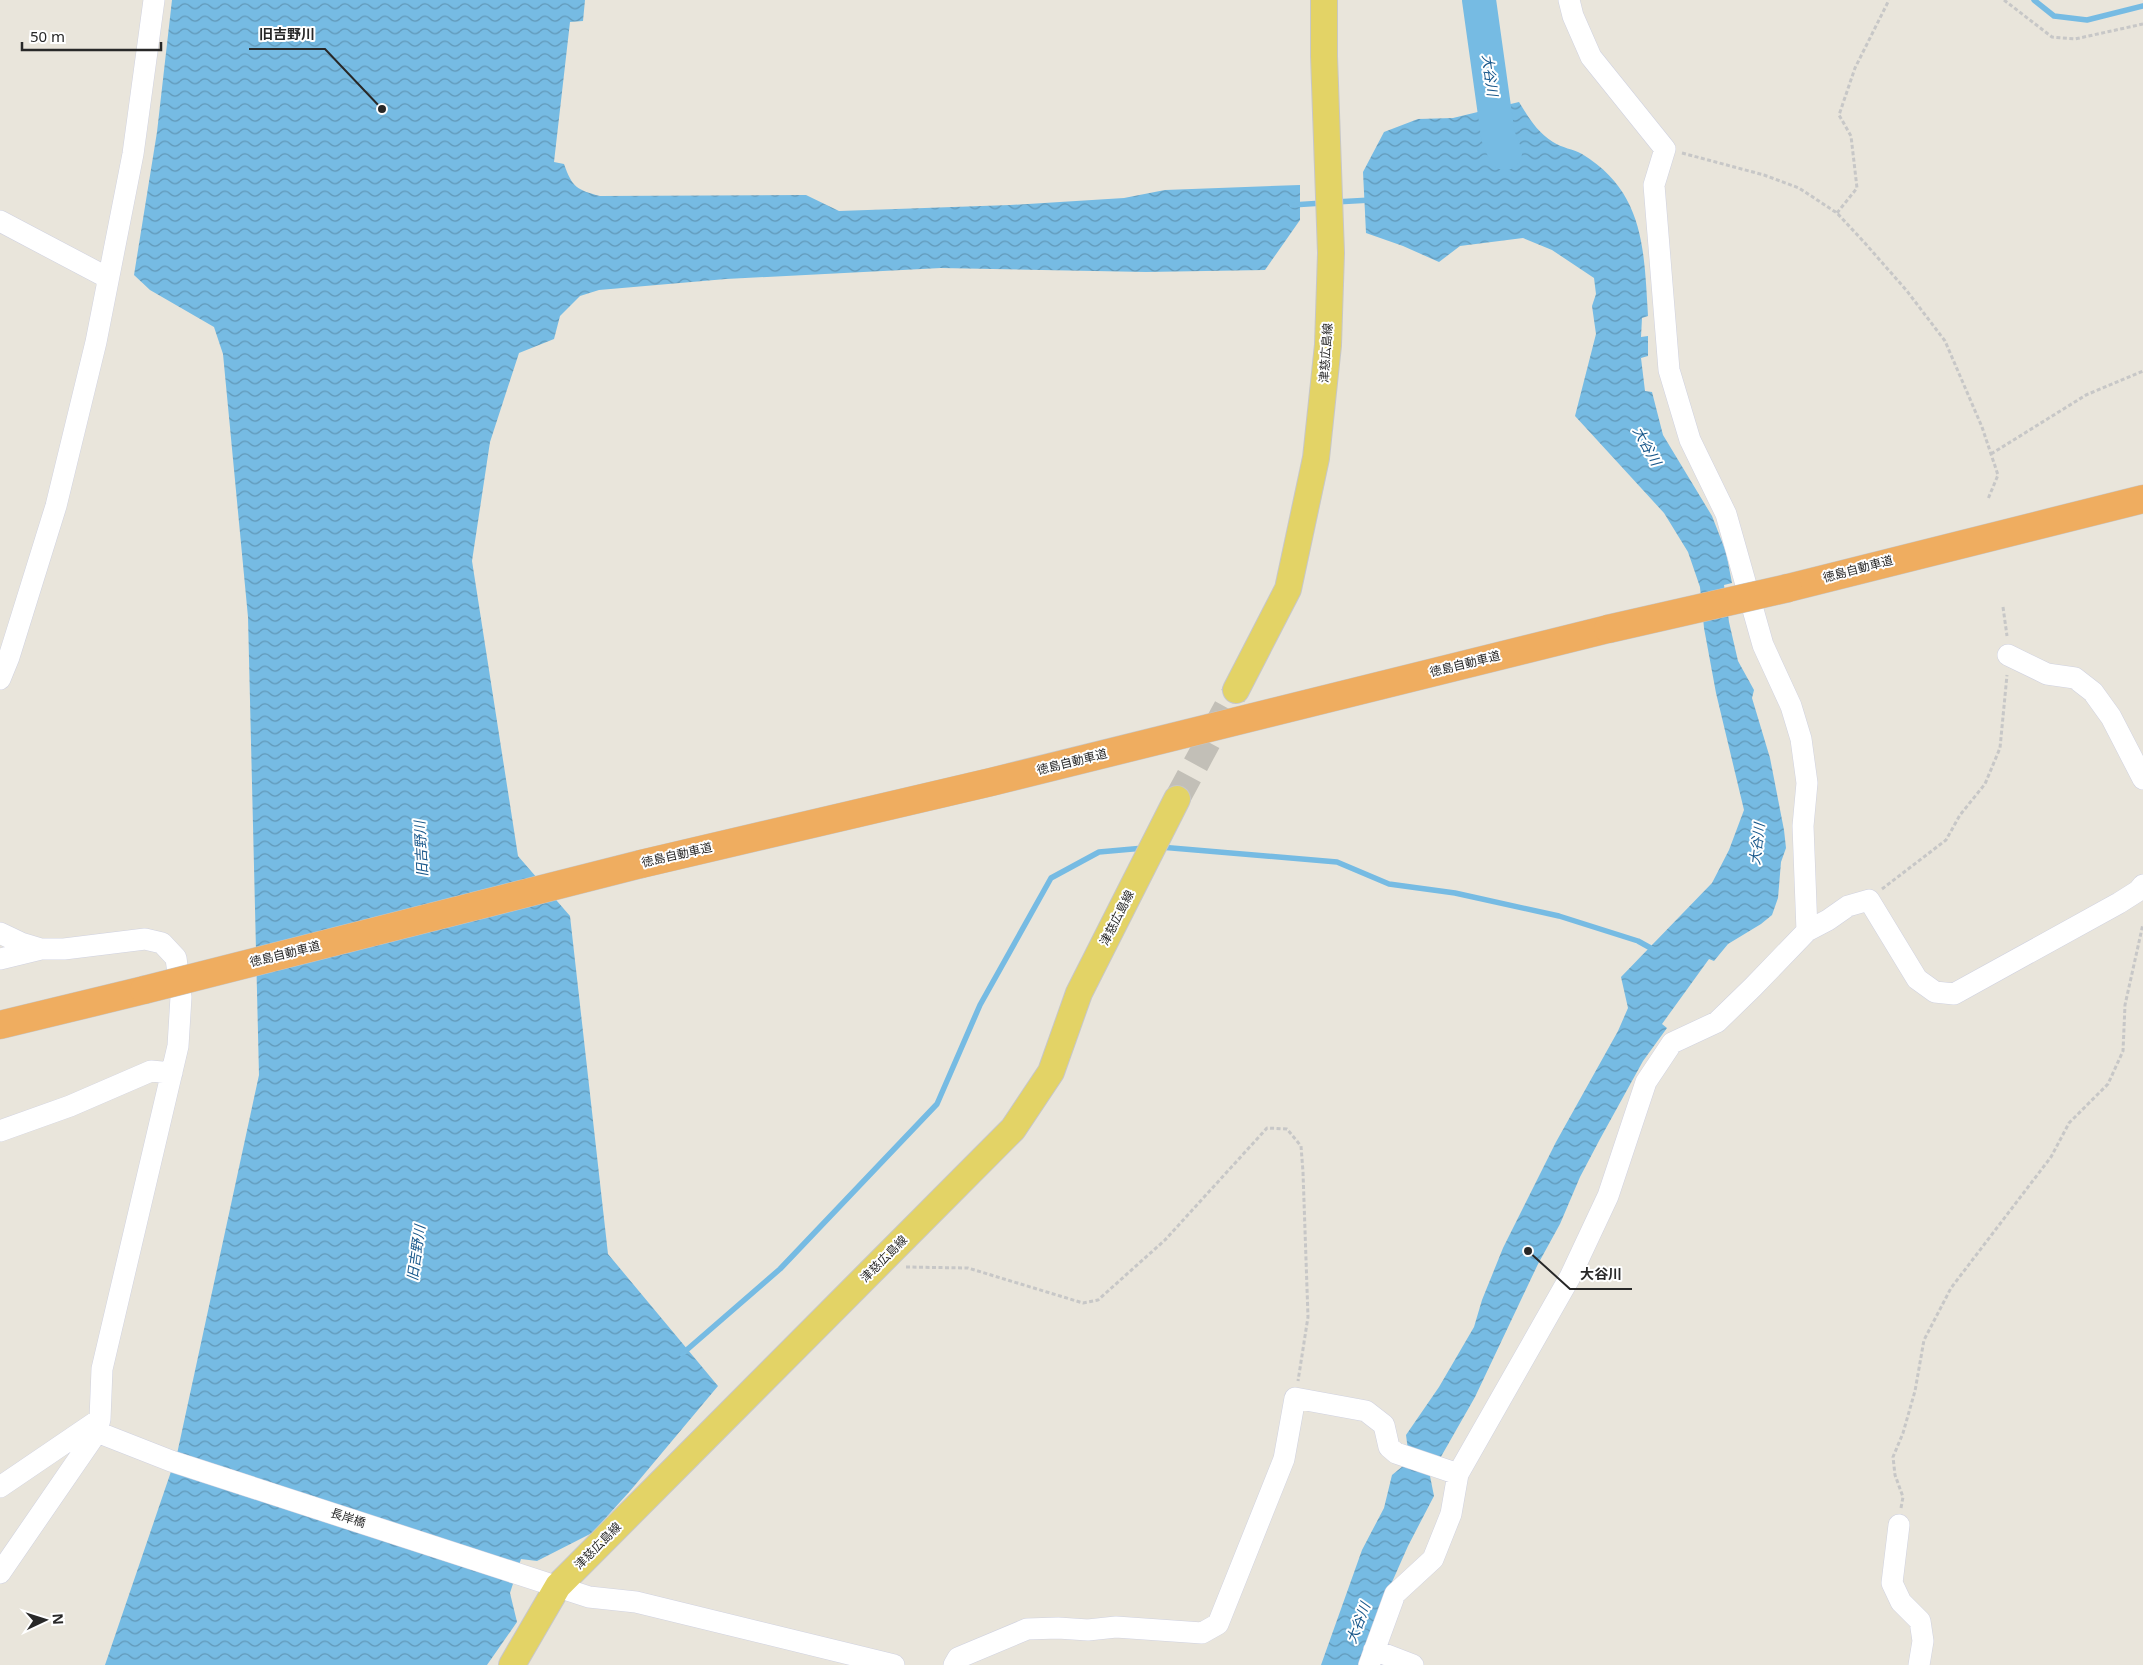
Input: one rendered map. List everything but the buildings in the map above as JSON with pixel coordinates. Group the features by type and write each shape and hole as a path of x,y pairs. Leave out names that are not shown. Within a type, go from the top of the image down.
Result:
{"highway":[{"name":"徳島自動車道","path":"0,1025 641,864 981,785 1608,628 1788,588 2143,499"},
{"path":"0,1033 111,998"}],"main road":[{"name":"津慈広島線","path":"1236,690 1288,589 1316,458 1328,345 1331,253 1324,56 1324,0"},
{"name":"津慈広島線","path":"513,1665 558,1586 1013,1129 1052,1072 1079,994 1177,799"}],"street":[{"path":"0,679 9,657 56,506 96,342 133,154 154,0"},
{"path":"1570,0 1572,16 1591,57 1665,149 1654,185 1669,370 1690,440 1726,514 1762,645 1791,706 1800,740 1807,783 1803,826 1807,930"},
{"path":"0,221 108,278"},
{"path":"2008,655 2047,674 2075,678 2093,692 2111,717 2143,779"},
{"path":"1413,1665 1371,1657 1395,1594 1434,1558 1451,1514 1450,1471 1570,1277 1608,1196 1646,1082 1672,1043 1717,1022 1760,981 1807,930 1828,920 1848,906 1869,900 1917,979 1935,992 1954,994 2119,903 2138,891 2143,885"},
{"path":"0,933 20,943 41,949 64,950 145,939 162,943 176,958 181,997 178,1046 102,1369 99,1426 0,1573"},
{"path":"0,959 41,949"},
{"path":"0,1132 70,1106 151,1071 172,1073"},
{"path":"954,1665 958,1658 1027,1629 1058,1628 1088,1630 1116,1627 1202,1633 1218,1624 1284,1459 1295,1398 1366,1411 1384,1425 1389,1447 1396,1453 1450,1471"},
{"path":"0,1486 99,1426"},
{"name":"長岸橋","path":"99,1426 171,1461 589,1597 636,1602 894,1665"},
{"path":"1899,1526 1892,1583 1900,1602 1920,1621 1923,1641 1919,1665"}],"path":[{"path":"1837,213 1857,188 1851,136 1839,115 1855,68 1889,0"},
{"path":"2004,0 2052,37 2075,39 2143,24"},
{"path":"1665,149 1764,176 1799,188 1837,213 1907,292 1945,341 1982,427 1998,475 1988,499"},
{"path":"1990,454 2086,395 2143,371"},
{"path":"1869,900 1946,840 1960,815 1985,784 2000,748 2008,655 2003,607"},
{"path":"1899,1526 1903,1497 1895,1475 1893,1457 1904,1433 1915,1391 1924,1340 1951,1288 2051,1157 2069,1123 2108,1084 2123,1050 2124,1005 2143,924"},
{"path":"877,1266 968,1268 1083,1303 1098,1300 1165,1240 1267,1128 1287,1129 1300,1146 1308,1317 1295,1398"}],"water":[{"path":"172,0 585,0 583,21 570,22 554,162 564,164 576,186 586,192 600,196 806,195 839,211 1010,205 1124,198 1165,190 1300,185 1300,220 1265,270 1146,272 941,268 726,279 599,290 580,296 560,316 554,339 519,353 490,442 472,561 518,856 570,916 608,1254 718,1386 630,1491 592,1533 537,1561 521,1559 510,1593 517,1622 487,1665 105,1665 177,1454 259,1075 248,617 223,354 214,327 150,290 134,275 157,132"},
{"path":"1519,102 1534,124 1547,138 1560,146 1582,154 1603,169 1618,186 1630,205 1642,246 1645,269 1648,316 1642,318 1641,337 1648,336 1648,356 1641,358 1645,391 1652,392 1663,435 1712,516 1726,552 1732,583 1724,585 1729,622 1738,661 1754,690 1752,698 1770,758 1786,848 1781,862 1778,898 1772,915 1728,944 1714,961 1709,959 1662,1024 1667,1028 1643,1061 1580,1177 1560,1224 1538,1264 1475,1397 1430,1476 1434,1496 1408,1546 1358,1665 1321,1665 1362,1550 1384,1508 1392,1475 1403,1466 1408,1450 1406,1435 1439,1387 1474,1327 1482,1300 1503,1248 1556,1142 1618,1031 1628,1008 1621,977 1712,883 1729,850 1744,810 1716,693 1704,628 1700,587 1688,552 1664,513 1575,416 1596,334 1592,306 1596,294 1594,278 1552,250 1523,238 1460,246 1439,262 1403,246 1366,233 1363,172 1384,132 1418,119 1453,118"}],"waterway":[{"name":"大谷川","path":"1479,0 1498,136 1505,153"},
{"path":"2034,0 2054,16 2087,20 2143,6"},
{"path":"1335,202 1371,200"},
{"path":"1292,205 1323,203"},
{"path":"1160,847 1337,862 1389,884 1455,893 1559,916 1638,941 1656,951"},
{"path":"682,1354 780,1269 937,1104 980,1005 1051,878 1099,852 1144,848"}],"tunnel":[{"path":"1177,799 1236,690"}],"place":[{"name":"旧吉野川","path":"382,109"},
{"name":"大谷川","path":"1528,1251"}]}
